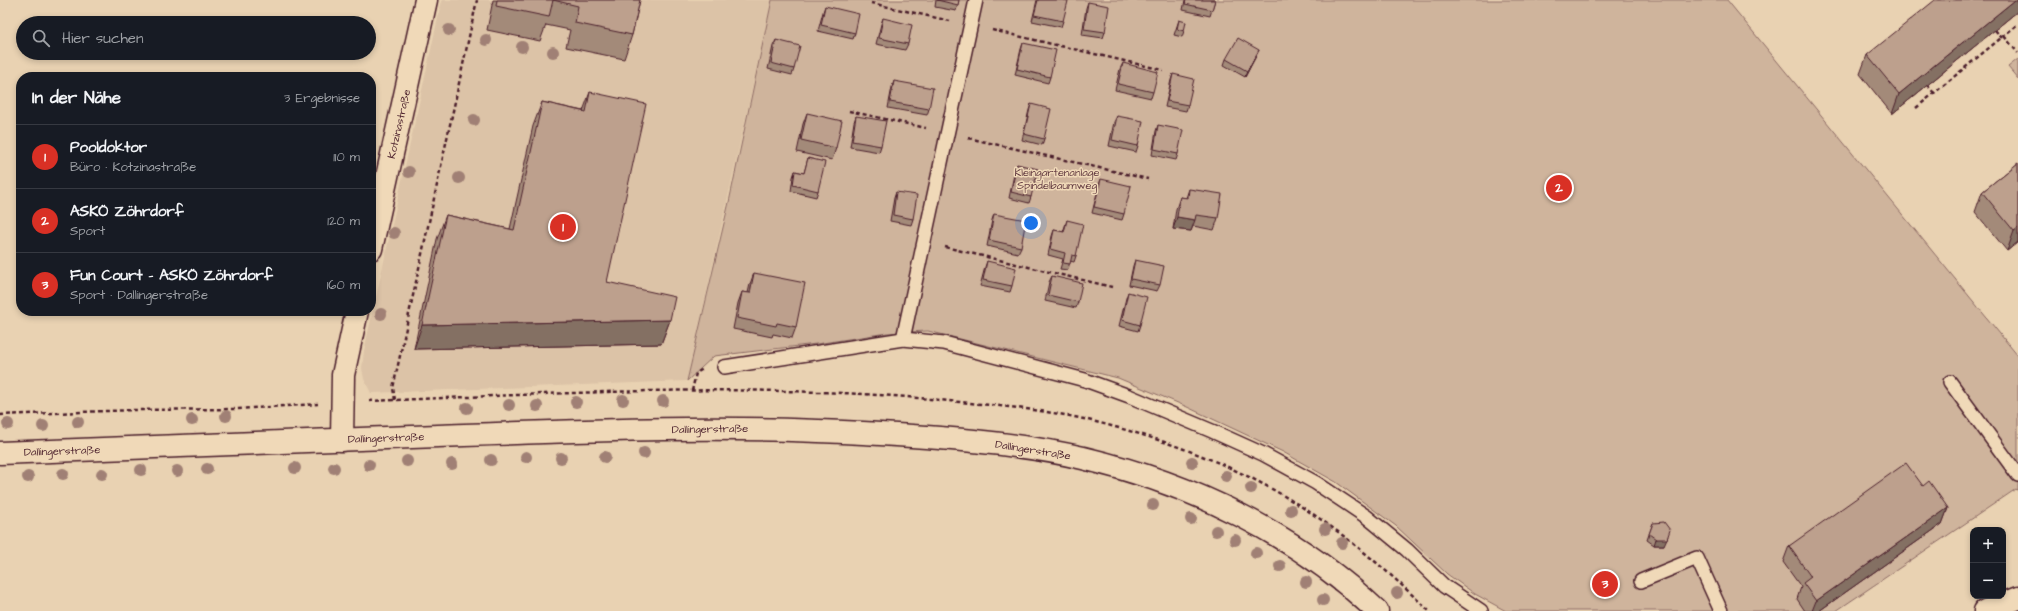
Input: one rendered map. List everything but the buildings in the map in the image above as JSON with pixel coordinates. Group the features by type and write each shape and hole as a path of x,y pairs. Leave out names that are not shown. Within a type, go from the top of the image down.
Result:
{"street":[{"name":"Kotzinastraße","path":"376,225 426,0"},
{"path":"342,440 343,375 356,316"},
{"name":"Dallingerstraße","path":"0,453 542,432 739,428 898,434 1015,446 1080,458 1133,472 1187,491 1284,538 1326,567 1377,611"},
{"path":"1985,611 2018,598"}],"lane":[{"path":"903,339 976,0"},
{"path":"724,367 903,339 944,343 1085,380 1128,396 1263,454 1316,483 1367,517 1407,550 1444,586 1481,611"},
{"path":"1950,382 2018,475"},
{"path":"1641,581 1697,558 1721,611"}],"path":[{"path":"395,400 393,388 477,0"},
{"path":"871,3 1163,70"},
{"path":"1916,108 2018,24"},
{"path":"1995,30 2018,53"},
{"path":"1928,85 1934,93"},
{"path":"849,111 1148,179"},
{"path":"924,242 1112,287"}],"shaded area":[{"path":"442,0 772,0 687,381 371,393 364,379 362,368 372,316 376,316 376,297"}],"green space":[{"name":"Kleingartenanlage Spindelbaumweg","path":"772,0 1727,0 2018,356 2018,491 2016,489 1836,611 1506,611 1475,594 1447,574 1396,526 1336,482 1283,452 1185,406 1118,378 928,331 887,333 816,344 714,356 687,381 729,202"},
{"path":"2018,59 2018,79 2008,67"}],"place":[{"name":"ASKÖ Zöhrdorf","path":"1559,188"},
{"name":"Pooldoktor","path":"563,227"},
{"name":"Fun Court - ASKÖ Zöhrdorf","path":"1605,584"}]}
